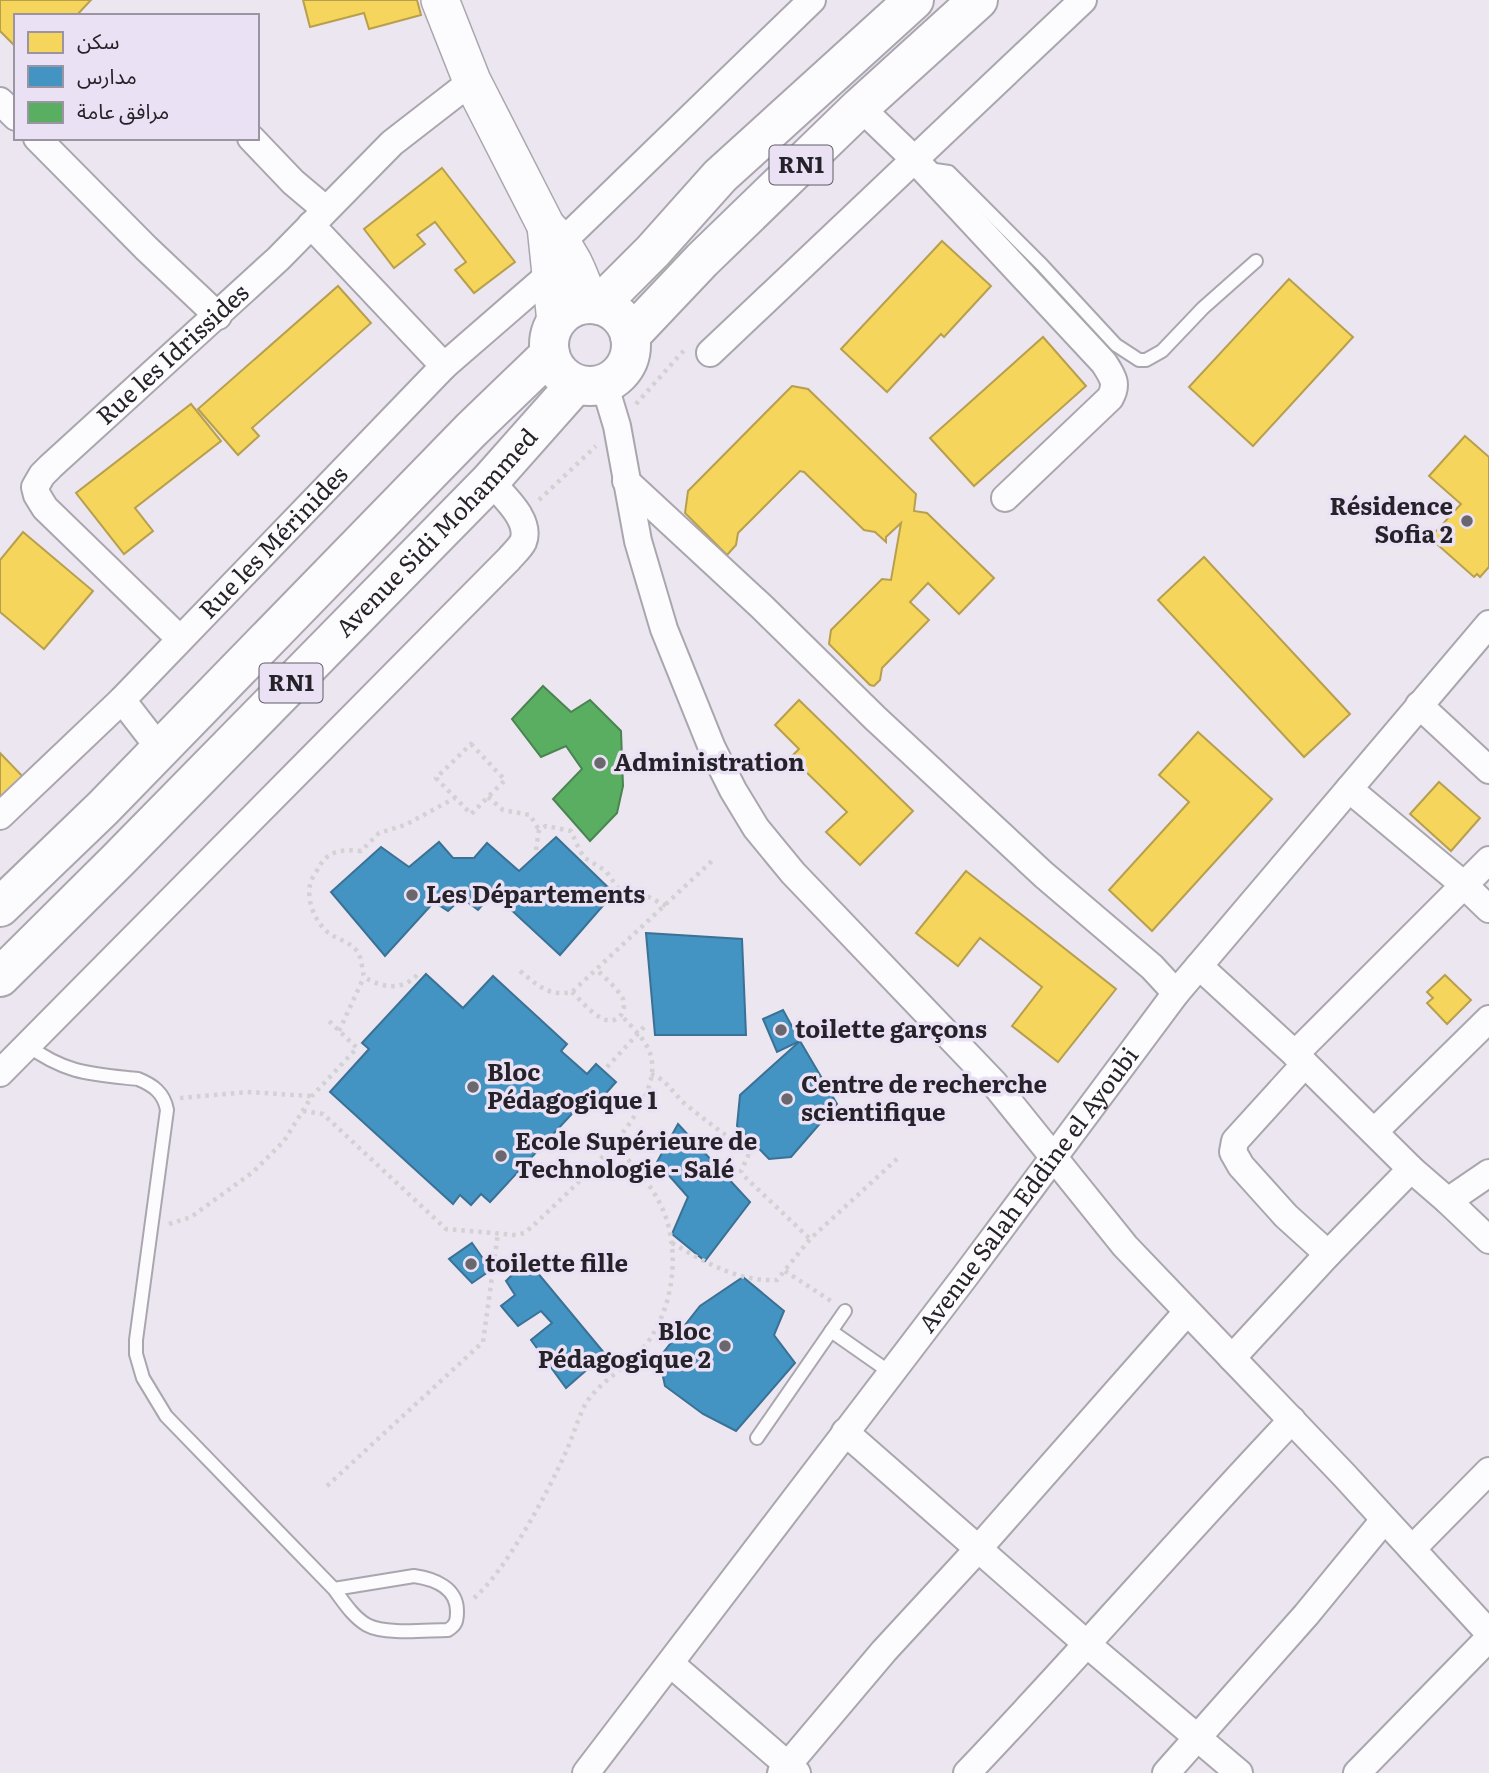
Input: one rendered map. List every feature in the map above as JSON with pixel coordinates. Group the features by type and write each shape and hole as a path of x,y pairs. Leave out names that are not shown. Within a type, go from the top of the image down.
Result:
{"main road":[{"name":"RN1","path":"553,338 570,309 594,304 653,251 720,176 914,0"},
{"name":"RN1","path":"590,384 617,376 626,364 631,350 630,336 702,260 860,107 978,0"},
{"path":"594,304 616,313 627,327 630,336"},
{"path":"553,338 559,372 590,384"},
{"name":"Avenue Sidi Mohammed","path":"0,908 103,808 471,430 553,338"},
{"name":"Avenue Sidi Mohammed","path":"0,976 117,861 490,481 590,384"}],"street":[{"path":"440,0 471,81 553,247 553,338"},
{"name":"Rue les Mérinides","path":"0,816 122,700 444,366 553,247 812,0"},
{"path":"710,353 919,164 1083,0"},
{"name":"Rue les Idrissides","path":"179,638 45,508 35,486 41,475 218,316 392,143 471,81"},
{"path":"0,101 14,115"},
{"path":"860,107 919,164 1104,363 1114,379 1115,386 1110,398 1005,498"},
{"path":"41,140 146,248 218,316"},
{"path":"253,140 293,182 318,217 444,366"},
{"path":"553,247 573,258 594,304"},
{"path":"590,384 617,426 639,541 664,629 712,748 756,828 793,873 993,1082 1125,1246 1292,1420 1489,1635 1357,1773"},
{"path":"0,1073 509,559 523,542 523,526 520,518 490,481"},
{"path":"626,481 1044,875 1152,967 1176,993"},
{"name":"Avenue Salah Eddine el Ayoubi","path":"586,1773 963,1279 1176,993 1419,705 1480,651 1489,624"},
{"path":"122,700 160,749"},
{"path":"1419,705 1489,770"},
{"path":"1349,789 1489,909"},
{"path":"1328,1254 1286,1216 1241,1166 1233,1152 1235,1140 1299,1059 1489,860"},
{"path":"1199,966 1489,1240"},
{"path":"1374,1132 1489,1019"},
{"path":"1232,1359 1328,1254 1411,1169"},
{"path":"1448,1201 1489,1173"},
{"path":"671,1664 789,1770 884,1651 979,1548 1187,1312"},
{"path":"967,1773 1088,1645 1213,1504 1292,1420"},
{"path":"845,1432 1239,1773"},
{"path":"1412,1549 1489,1471"},
{"path":"1166,1773 1384,1520"}],"lane":[{"path":"919,164 949,172 1042,265 1116,345 1139,360 1146,360 1162,351 1256,261"},
{"path":"27,1045 68,1070 138,1079 148,1083 165,1099 167,1110 136,1354 143,1378 166,1416 334,1589 358,1618 379,1630 448,1630 455,1626 457,1619 456,1598 450,1590 414,1576 334,1589"},
{"path":"757,1438 845,1311"},
{"path":"831,1331 891,1373"}],"path":[{"path":"471,744 505,780 488,797 471,814 436,778 471,744"},
{"path":"488,797 503,810 530,815 539,830 536,850"},
{"path":"339,1031 364,977 359,953 350,944 330,934 318,922 311,902 311,882 322,861 335,852 344,849 361,851 379,833 405,824 455,798"},
{"path":"539,830 546,826 571,831 580,851 606,871 620,891 649,897 666,906"},
{"path":"520,971 551,993 572,992 713,860"},
{"path":"572,992 602,1019 612,1020 621,1014 623,998 597,970"},
{"path":"364,977 387,986 401,986 410,983 417,975"},
{"path":"303,1111 323,1114 446,1229 516,1235 524,1233 627,1130 644,1101 651,1074 650,1054 621,1014"},
{"path":"151,1228 191,1217 253,1172 284,1141 312,1096 357,1048 327,1019"},
{"path":"607,1067 644,1027"},
{"path":"651,1074 663,1078 680,1099 748,1151 741,1171 743,1175 810,1239"},
{"path":"165,1099 247,1092 312,1096"},
{"path":"456,1598 474,1598 489,1586 565,1454 589,1396 642,1350 658,1324 674,1269 666,1219 658,1199 646,1181 614,1144"},
{"path":"671,1243 708,1264 754,1280 777,1280 810,1239 898,1158"},
{"path":"327,1486 483,1342 498,1233"},
{"path":"785,1271 845,1311"}],"building: سكن":[{"path":"0,0 91,0 78,14 14,14 14,45 0,31"},
{"path":"303,0 417,0 421,15 369,29 364,13 310,27"},
{"path":"442,168 515,262 474,293 455,270 466,262 435,222 417,235 425,244 394,268 364,229"},
{"path":"942,241 991,286 944,337 941,334 887,392 841,349"},
{"path":"1289,279 1353,337 1253,446 1189,387"},
{"path":"338,286 371,323 252,428 259,436 238,455 198,409"},
{"path":"1043,337 1086,386 974,486 930,438"},
{"path":"792,386 808,389 916,494 914,511 927,513 994,578 959,614 928,583 910,602 929,620 882,668 880,680 874,686 829,644 831,630 882,579 891,580 901,523 886,537 886,542 875,532 864,530 800,471 738,533 736,545 727,555 685,513 688,491"},
{"path":"191,404 221,441 135,508 153,531 124,554 76,493"},
{"name":"Résidence Sofia 2","path":"1465,436 1489,457 1489,567 1480,577 1477,574 1474,577 1430,538 1461,504 1429,476"},
{"path":"23,532 93,591 44,649 0,612 0,560"},
{"path":"1204,557 1350,714 1304,757 1158,600"},
{"path":"799,700 913,811 860,865 826,832 847,812 791,757 799,749 775,725"},
{"path":"1198,732 1272,799 1152,931 1109,890 1189,802 1159,775"},
{"path":"0,753 27,781 0,807"},
{"path":"1439,782 1480,818 1451,851 1410,814"},
{"path":"966,871 1116,989 1058,1062 1012,1026 1042,987 980,938 958,966 916,933"},
{"path":"1445,975 1471,1000 1447,1024 1427,1003 1433,998 1427,992"}],"building: مدارس":[{"name":"Les Départements","path":"556,837 614,893 560,955 493,893 478,910 462,898 448,911 434,902 385,956 331,892 381,847 409,867 439,842 453,858 474,858 487,843 519,871"},
{"path":"646,933 742,939 746,1035 655,1035"},
{"name":"Bloc Pédagogique 1","path":"426,974 463,1008 493,976 567,1044 561,1051 587,1074 596,1064 616,1082 590,1111 582,1103 490,1202 481,1194 471,1205 460,1195 453,1204 330,1092 369,1049 362,1043"},
{"name":"toilette garçons","path":"783,1010 800,1041 777,1052 763,1019"},
{"name":"Centre de recherche scientifique","path":"800,1041 837,1104 791,1157 769,1159 737,1126 740,1095"},
{"path":"678,1124 750,1202 705,1261 672,1234 688,1197 657,1162"},
{"name":"toilette fille","path":"472,1243 491,1270 472,1283 449,1259"},
{"path":"527,1260 605,1354 566,1388 531,1340 552,1323 541,1311 518,1326 501,1306 515,1295 506,1281"},
{"name":"Bloc Pédagogique 2","path":"743,1277 784,1311 774,1335 795,1363 736,1431 703,1414 665,1386 659,1358 700,1306"}],"building: مرافق عامة":[{"name":"Administration","path":"543,686 571,712 590,700 621,731 623,786 617,813 590,841 553,799 582,769 566,746 541,757 512,719"}],"place":[{"name":"Résidence Sofia 2","path":"1467,521"},
{"name":"Administration","path":"600,763"},
{"name":"Les Départements","path":"412,895"},
{"name":"toilette garçons","path":"781,1030"},
{"name":"Bloc Pédagogique 1","path":"473,1087"},
{"name":"Centre de recherche scientifique","path":"787,1099"},
{"name":"Ecole Supérieure de Technologie - Salé","path":"501,1156"},
{"name":"toilette fille","path":"471,1264"},
{"name":"Bloc Pédagogique 2","path":"725,1346"}]}
